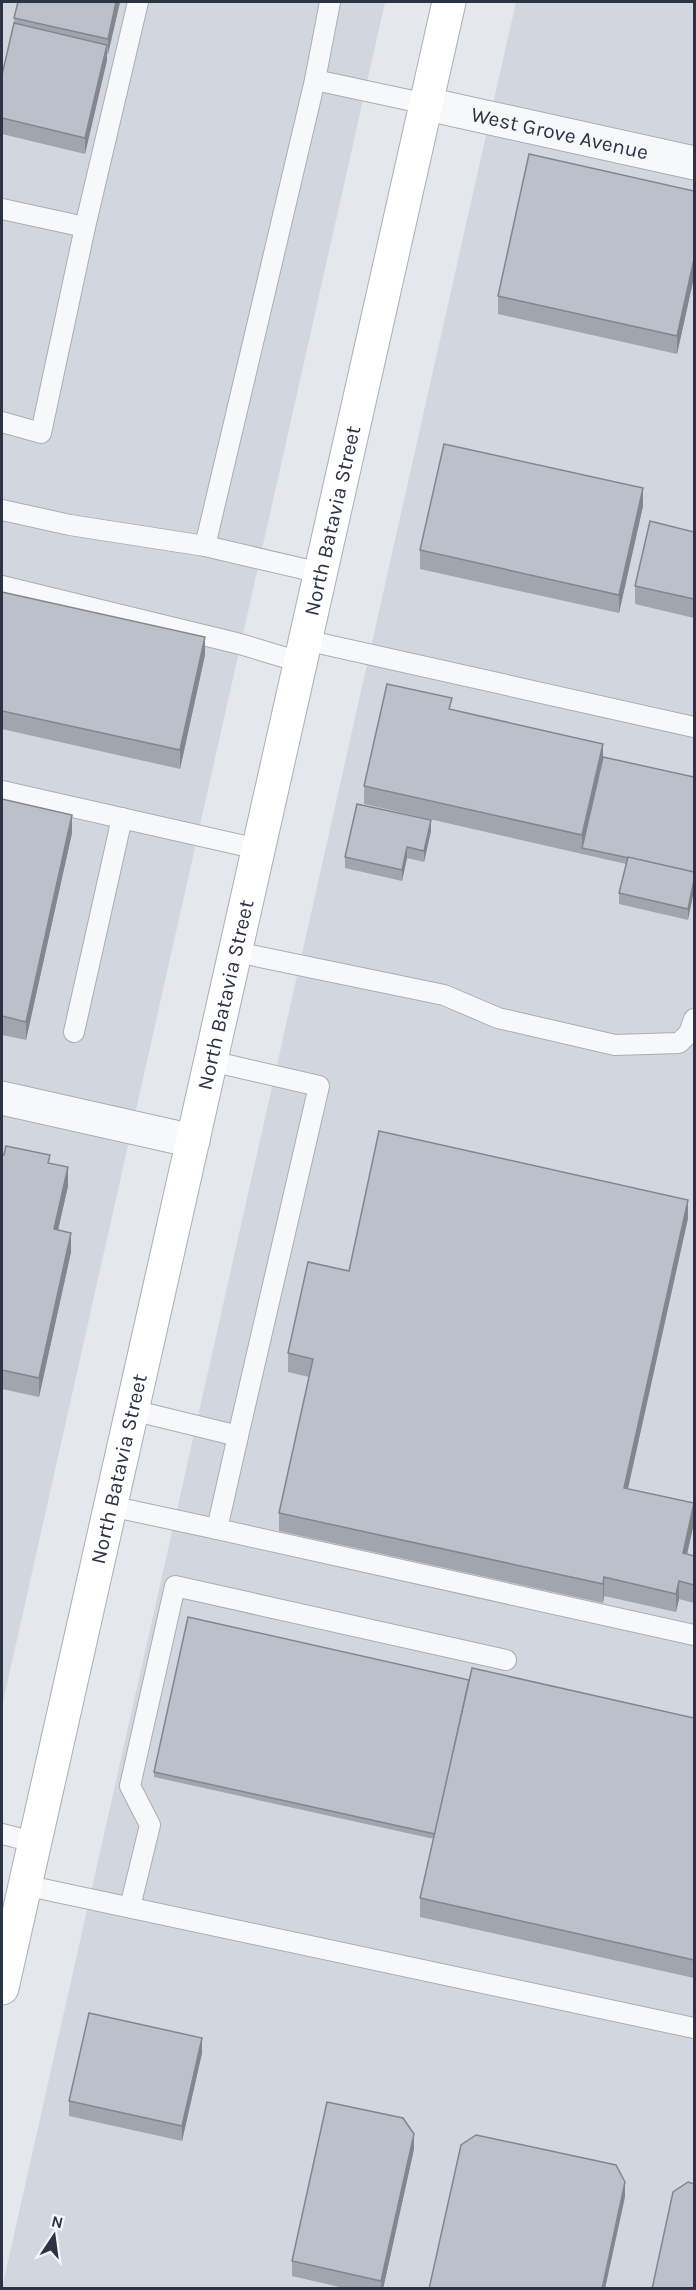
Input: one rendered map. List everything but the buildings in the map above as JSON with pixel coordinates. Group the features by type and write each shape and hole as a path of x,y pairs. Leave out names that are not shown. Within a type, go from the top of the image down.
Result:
{"main road":[{"name":"North Batavia Street","path":"2,1988 9,1921 24,1885 34,1842 449,2"}],"street":[{"name":"West Grove Avenue","path":"427,104 694,163"},
{"path":"2,1098 193,1141"}],"lane":[{"path":"2,422 41,433 85,227 138,2"},
{"path":"205,546 315,80 330,2"},
{"path":"315,80 427,104"},
{"path":"2,208 85,227"},
{"path":"2,510 70,525 205,546 321,573"},
{"path":"2,586 240,644 303,651 694,727"},
{"path":"2,790 258,849"},
{"path":"74,1032 122,818"},
{"path":"236,951 444,995 498,1017 615,1045 679,1043 689,1033 694,1019"},
{"path":"211,1061 319,1086 217,1529"},
{"path":"132,1410 238,1436"},
{"path":"110,1506 694,1635"},
{"path":"129,1907 150,1825 129,1786 175,1586 506,1660"},
{"path":"2,1834 34,1842"},
{"path":"24,1885 694,2028"}],"shaded area":[{"path":"2,2 385,2 2,1706"},
{"path":"516,2 694,2 694,2288 2,2288"}]}
